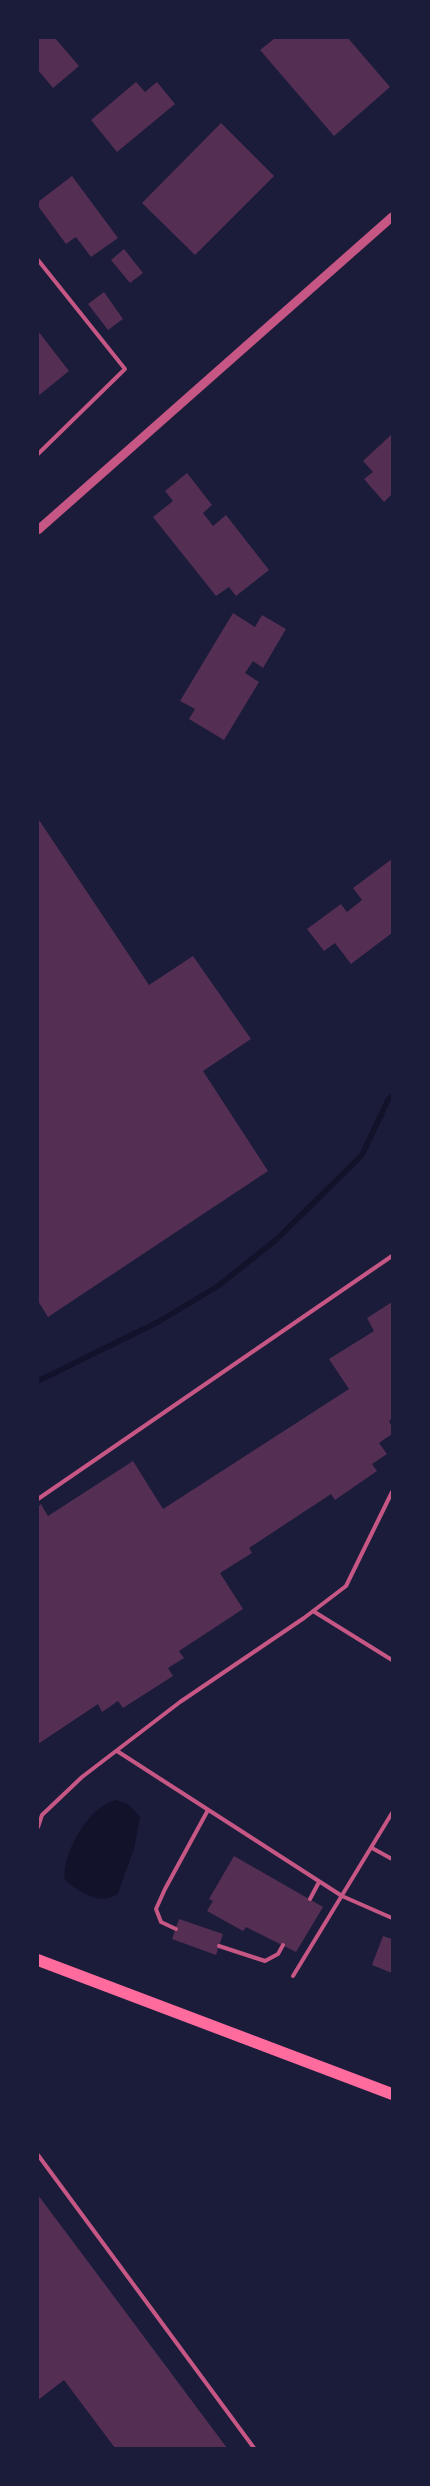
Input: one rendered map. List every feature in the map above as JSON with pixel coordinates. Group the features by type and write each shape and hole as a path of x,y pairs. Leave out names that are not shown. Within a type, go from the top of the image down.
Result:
{"main road":[{"path":"38,1960 392,2094"}],"street":[{"path":"38,530 392,217"}],"lane":[{"path":"38,260 125,369 38,454"},
{"path":"38,1499 392,1256"},
{"path":"38,1824 42,1815 76,1784 180,1702 313,1611 346,1586 392,1492"},
{"path":"313,1611 392,1660"},
{"path":"117,1751 342,1896 392,1918"},
{"path":"176,1929 161,1922 156,1909 208,1810"},
{"path":"293,1976 392,1813"},
{"path":"372,1848 392,1859"},
{"path":"310,1899 319,1882"},
{"path":"219,1946 265,1961 278,1954 283,1944"},
{"path":"38,2155 254,2448"}],"shaded area":[{"path":"116,1800 128,1804 140,1817 134,1849 118,1893 106,1899 91,1896 77,1889 65,1880 65,1869 72,1845 87,1821 96,1811"}],"building":[{"path":"38,38 55,38 79,66 53,88 38,70"},
{"path":"275,38 348,38 390,87 334,136 260,50"},
{"path":"136,82 145,92 157,82 175,104 117,152 91,120"},
{"path":"221,123 274,176 195,255 142,203"},
{"path":"72,176 118,238 91,257 76,237 66,244 38,206 38,202"},
{"path":"124,249 143,273 130,283 111,260"},
{"path":"104,292 123,319 108,330 88,304"},
{"path":"38,331 69,371 38,396"},
{"path":"392,434 392,494 384,502 364,479 373,472 363,461"},
{"path":"187,473 212,505 203,513 213,526 226,515 269,570 236,596 229,587 216,596 153,517 173,501 165,491"},
{"path":"233,613 255,627 262,615 286,629 263,668 253,661 245,673 259,682 224,740 189,719 195,709 180,701"},
{"path":"39,820 149,985 193,956 251,1039 203,1071 268,1171 48,1317 38,1301"},
{"path":"392,859 392,933 351,964 335,943 324,951 307,929 341,904 347,912 362,900 353,888"},
{"path":"392,1302 392,1418 389,1421 392,1427 392,1434 379,1443 387,1454 372,1464 377,1471 335,1500 331,1494 249,1548 252,1553 220,1573 243,1609 179,1651 184,1658 168,1668 173,1676 123,1708 118,1701 102,1712 98,1704 38,1744 38,1507 41,1504 48,1516 133,1461 163,1509 349,1389 329,1359 374,1331 367,1318"},
{"path":"234,1856 323,1907 296,1952 246,1927 243,1931 207,1911 213,1901 209,1899"},
{"path":"179,1919 223,1934 216,1955 172,1939"},
{"path":"383,1936 392,1939 392,1973 372,1965"},
{"path":"38,2195 227,2448 115,2448 64,2380 38,2400"}],"waterway":[{"path":"38,1381 158,1322 218,1286 277,1239 362,1155 388,1100 392,1096"}]}
